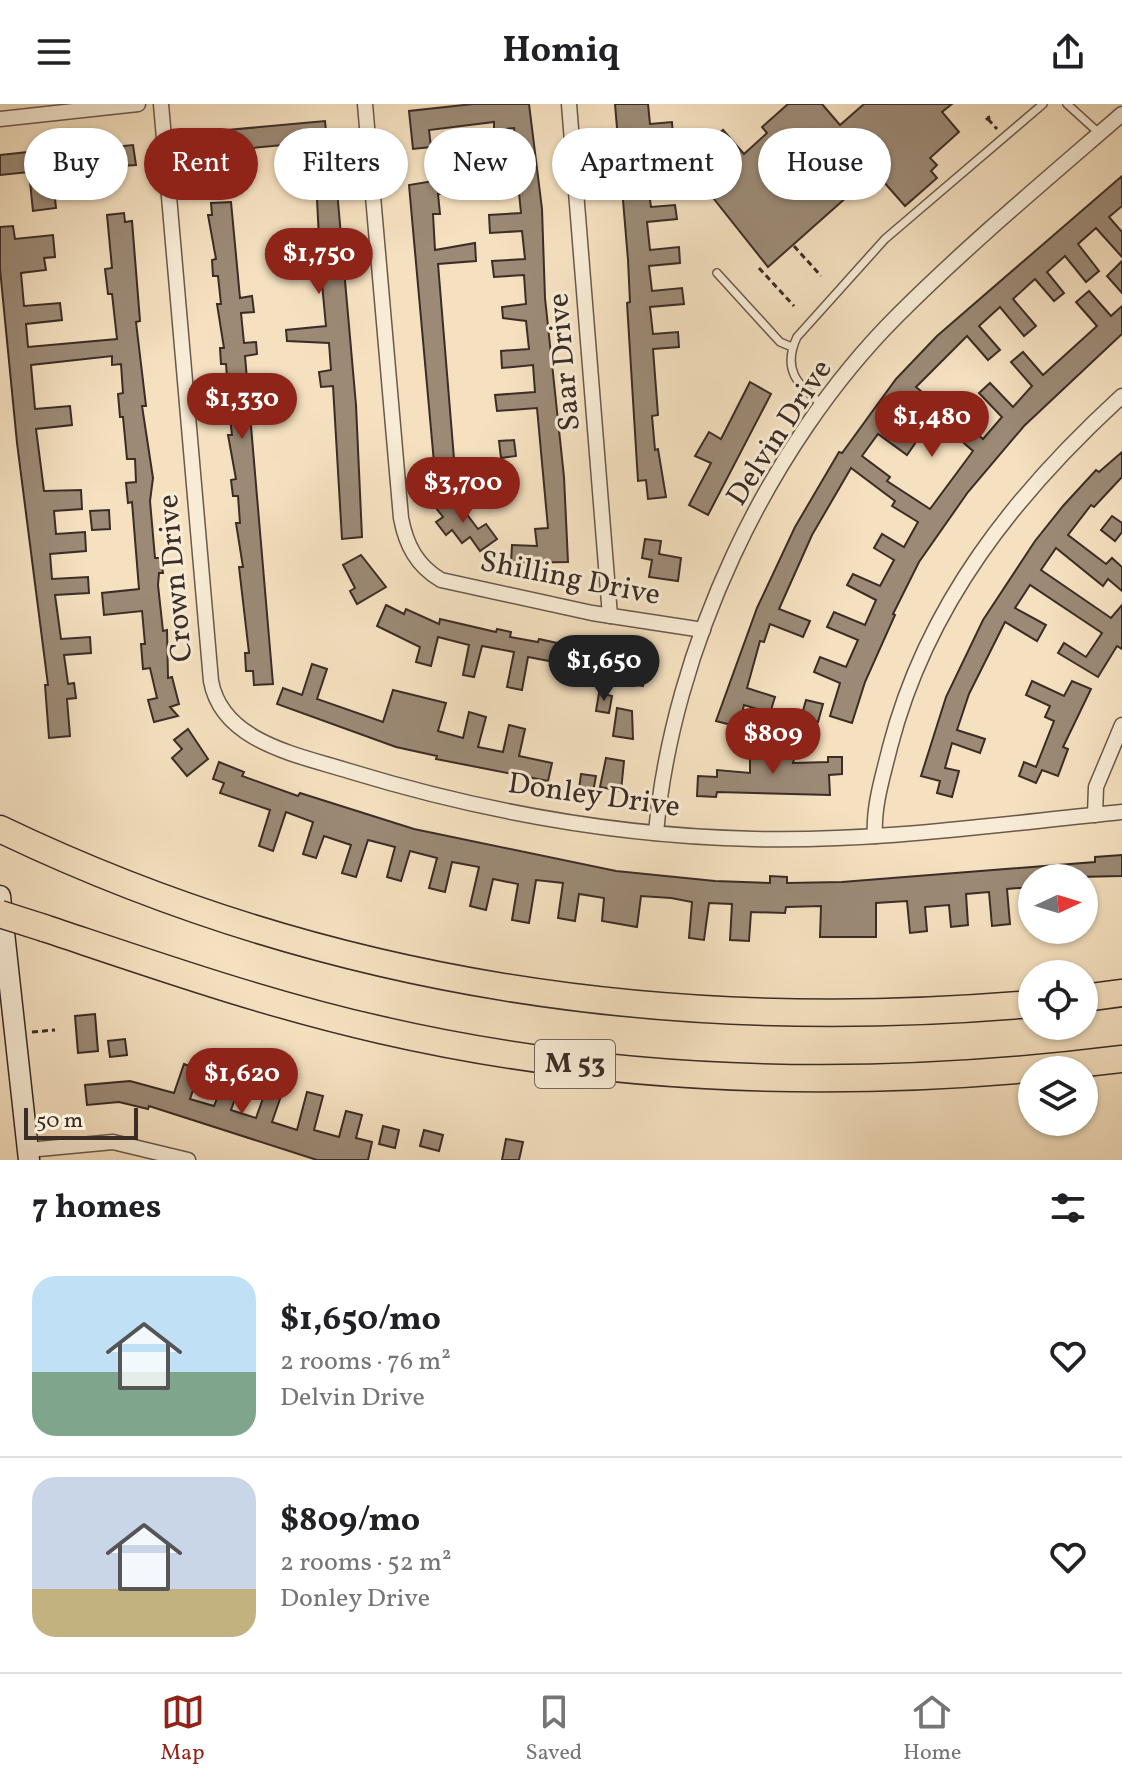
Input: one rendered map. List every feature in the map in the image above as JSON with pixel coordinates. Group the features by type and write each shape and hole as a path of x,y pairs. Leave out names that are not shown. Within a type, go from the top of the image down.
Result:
{"highway":[{"name":"M 53","path":"0,829 138,888 270,934 351,956 528,992 641,1006 760,1014 894,1014 1018,1005"},
{"name":"M 53","path":"0,914 320,1015 439,1042 586,1066 702,1076 861,1080 993,1073 1122,1059"},
{"path":"1098,996 1122,993"}],"street":[{"path":"0,119 138,104"},
{"name":"Crown Drive","path":"161,104 211,681 222,712"},
{"name":"Shilling Drive","path":"365,104 401,518 409,546 426,571 441,580 610,616 703,630"},
{"name":"Saar Drive","path":"569,104 610,616"},
{"name":"Delvin Drive","path":"656,833 675,724 703,630 748,529 823,404 896,317 1122,114"},
{"path":"875,836 877,801 896,724 938,622 975,557 1016,502 1122,396"},
{"name":"Donley Drive","path":"222,712 234,724 258,739 395,785 519,814 656,833 755,839 875,836 1122,812"},
{"path":"1095,815 1096,787 1122,725"},
{"path":"0,896 28,1155 113,1142 188,1160"}],"lane":[{"path":"823,404 795,380 790,370 792,347 809,320 885,239 1043,104"},
{"path":"1067,104 1099,133"},
{"path":"717,273 780,342 792,347"}],"path":[{"path":"988,119 997,129"},
{"path":"794,246 821,276"},
{"path":"759,268 794,306"},
{"path":"24,1033 55,1030"}],"building":[{"path":"473,104 529,104 532,128 494,128 494,122 424,128 424,148 413,149 409,111"},
{"path":"615,104 648,104 650,124 672,122 672,128 617,128"},
{"path":"788,104 822,104 840,125 864,104 952,104 942,112 959,132 930,158 937,165 931,171 937,178 905,206 891,190 891,128 762,127"},
{"path":"325,121 326,128 274,128 274,146 258,147 258,128 249,128"},
{"path":"758,141 758,200 843,200 768,267 715,200 742,200 742,152 744,154"},
{"path":"133,145 136,165 128,165 128,146"},
{"path":"24,152 24,173 0,175 0,155"},
{"path":"536,161 542,209 545,298 564,477 568,562 511,563 512,545 537,546 535,529 548,528 537,408 497,411 495,395 535,392 533,365 502,368 501,351 529,349 526,321 503,318 502,307 526,304 524,275 494,277 492,261 525,259 522,231 490,233 489,215 521,213 520,200 536,200"},
{"path":"1122,176 1122,206 1109,217 1122,232 1122,257 1096,228 1078,244 1099,271 1086,282 1065,256 1047,272 1064,293 1054,301 1035,279 1013,299 1036,326 1024,336 1000,307 979,326 1000,350 988,360 967,336 916,387 942,409 930,422 904,399 887,421 916,442 907,455 878,434 862,456 890,477 887,481 930,509 973,451 951,432 961,420 983,439 1002,417 979,393 990,383 1013,407 1032,386 1011,362 1023,352 1043,375 1097,326 1076,302 1089,291 1111,316 1122,306 1122,334 1024,426 968,492 919,562 893,614 852,723 830,716 840,683 814,672 820,657 846,667 858,640 827,627 834,612 865,625 876,600 847,585 853,574 880,586 894,560 874,548 882,534 904,547 918,522 892,506 895,501 851,468 812,535 779,609 810,621 803,637 770,624 764,642 760,641 747,688 775,697 770,713 744,705 739,727 716,721 757,608 795,527 839,452 842,453 896,379 937,336"},
{"path":"424,183 424,200 439,200 440,214 433,214 435,250 475,243 476,261 438,264 456,483 436,485 409,185"},
{"path":"32,200 55,200 56,208 33,211"},
{"path":"317,200 338,200 356,405 362,537 342,539 333,386 321,387 319,372 331,370 329,343 287,341 286,330 326,326 319,252 304,253 303,240 319,238"},
{"path":"623,200 650,200 651,207 675,205 677,219 647,222 650,250 679,247 680,263 649,266 652,291 682,288 684,304 650,307 653,334 678,332 679,347 653,349 658,415 652,416 655,450 658,449 666,497 648,499 646,480 638,481 627,303 630,302"},
{"path":"231,202 240,298 252,296 254,312 241,313 244,343 256,342 257,354 245,356 273,684 254,685 253,671 246,671 245,653 249,653 239,567 243,567 236,523 240,523 238,496 233,496 231,480 236,479 228,435 232,435 229,408 225,408 224,392 228,391 226,364 221,364 220,348 224,348 217,304 221,304 218,276 213,276 212,260 216,259 208,215 212,215 211,203"},
{"path":"124,213 125,222 132,221 140,321 136,322 146,406 142,406 153,478 150,501 155,558 161,558 163,573 159,573 158,585 163,631 167,630 168,678 172,677 179,704 170,707 178,716 154,722 148,700 157,698 150,668 143,669 141,644 145,644 142,611 104,615 102,593 139,589 132,502 128,503 126,483 136,482 135,459 127,459 123,417 120,417 118,394 123,393 121,364 112,365 112,356 31,365 35,409 70,406 72,425 36,429 44,491 81,490 82,509 54,511 56,534 85,532 86,551 50,554 52,579 88,577 89,593 55,595 61,639 90,637 91,653 64,655 68,684 74,683 76,698 67,699 70,736 49,738 45,685 48,685 17,443 0,269 0,227 13,226 15,239 53,235 55,257 44,258 46,270 21,273 24,306 60,303 62,320 26,324 28,347 117,339 112,294 108,294 105,269 112,268 107,215"},
{"path":"1122,261 1122,293 1107,276"},
{"path":"750,382 771,394 708,515 689,505 711,463 695,456 709,432 721,439"},
{"path":"514,440 516,456 501,458 499,441"},
{"path":"1122,452 1122,477 1094,507 1091,505 1068,535 1106,564 1112,558 1122,567 1122,591 1108,579 1103,586 1056,548 1041,570 1111,618 1122,605 1122,649 1117,646 1098,677 1058,653 1064,643 1086,657 1102,633 1030,585 1015,608 1046,625 1037,641 1005,622 969,694 957,730 985,739 980,753 952,743 945,768 959,771 952,797 937,793 940,781 921,776 946,697 983,620 1035,541 1063,506 1096,470 1099,472"},
{"path":"453,496 478,529 486,524 497,539 480,551 470,537 462,543 452,530 446,535 436,522 443,517 436,508"},
{"path":"109,510 110,529 92,530 90,511"},
{"path":"1112,516 1122,523 1122,532 1115,541 1101,530"},
{"path":"645,539 661,541 659,554 681,558 678,581 649,577 652,560 642,558"},
{"path":"361,555 386,587 357,604 350,591 355,588 343,565"},
{"path":"386,605 404,614 406,609 439,624 440,619 496,632 497,629 511,632 510,637 538,642 539,639 611,655 612,650 630,653 630,657 647,659 643,686 624,683 626,672 597,668 594,685 567,680 570,665 528,657 522,690 507,687 514,652 482,646 474,677 463,675 469,645 438,637 431,666 416,662 420,647 377,626"},
{"path":"312,664 327,669 317,699 383,722 393,690 446,703 438,731 463,738 469,712 486,717 478,747 503,752 509,725 525,729 519,756 552,763 548,781 436,759 437,756 396,747 277,704 283,688 302,695"},
{"path":"1032,681 1064,696 1072,681 1091,689 1063,747 1068,749 1058,776 1042,770 1036,783 1019,776 1024,762 1036,767 1054,721 1045,717 1050,706 1026,695"},
{"path":"599,693 612,696 609,713 596,711"},
{"path":"806,700 823,704 818,722 801,718"},
{"path":"617,708 632,711 633,739 613,736"},
{"path":"188,729 208,759 187,776 172,758 182,749 174,740"},
{"path":"750,742 768,742 768,759 794,759 793,763 828,762 828,757 842,757 842,774 829,775 830,795 717,792 716,797 697,796 698,776 717,777 717,770 750,773"},
{"path":"606,758 624,761 621,791 600,787"},
{"path":"219,762 244,772 242,776 298,796 300,793 414,829 616,871 770,883 770,876 787,877 787,883 842,882 1018,868 1018,888 1007,889 1010,924 992,926 989,892 966,894 968,925 951,927 949,905 925,907 927,931 910,933 907,901 876,903 876,937 820,937 821,906 786,907 785,913 751,912 749,941 730,940 732,904 709,903 704,940 689,938 692,902 641,896 637,927 602,921 604,898 579,894 575,921 558,918 563,883 536,880 529,923 512,920 518,884 493,879 486,910 470,906 479,867 452,862 445,892 429,888 437,858 410,851 401,881 387,877 395,847 368,840 356,877 342,873 351,845 324,836 316,858 303,854 313,822 286,812 273,851 259,846 270,810 220,793 224,783 213,779"},
{"path":"581,774 596,776 593,792 579,789"},
{"path":"1122,855 1122,876 1098,877 1098,864 1070,864 1095,862 1095,857"},
{"path":"95,1014 98,1051 78,1053 75,1016"},
{"path":"125,1039 127,1055 110,1057 108,1041"},
{"path":"184,1064 200,1070 190,1099 214,1106 226,1076 241,1082 231,1110 256,1118 267,1087 282,1093 272,1122 297,1130 307,1092 323,1096 314,1130 339,1137 346,1111 362,1115 356,1138 372,1142 368,1160 317,1160 149,1106 148,1109 119,1102 87,1105 85,1085 130,1081 174,1093"},
{"path":"383,1126 399,1130 395,1148 379,1144"},
{"path":"424,1130 443,1135 439,1151 420,1146"},
{"path":"506,1139 523,1142 519,1160 502,1160"}]}
